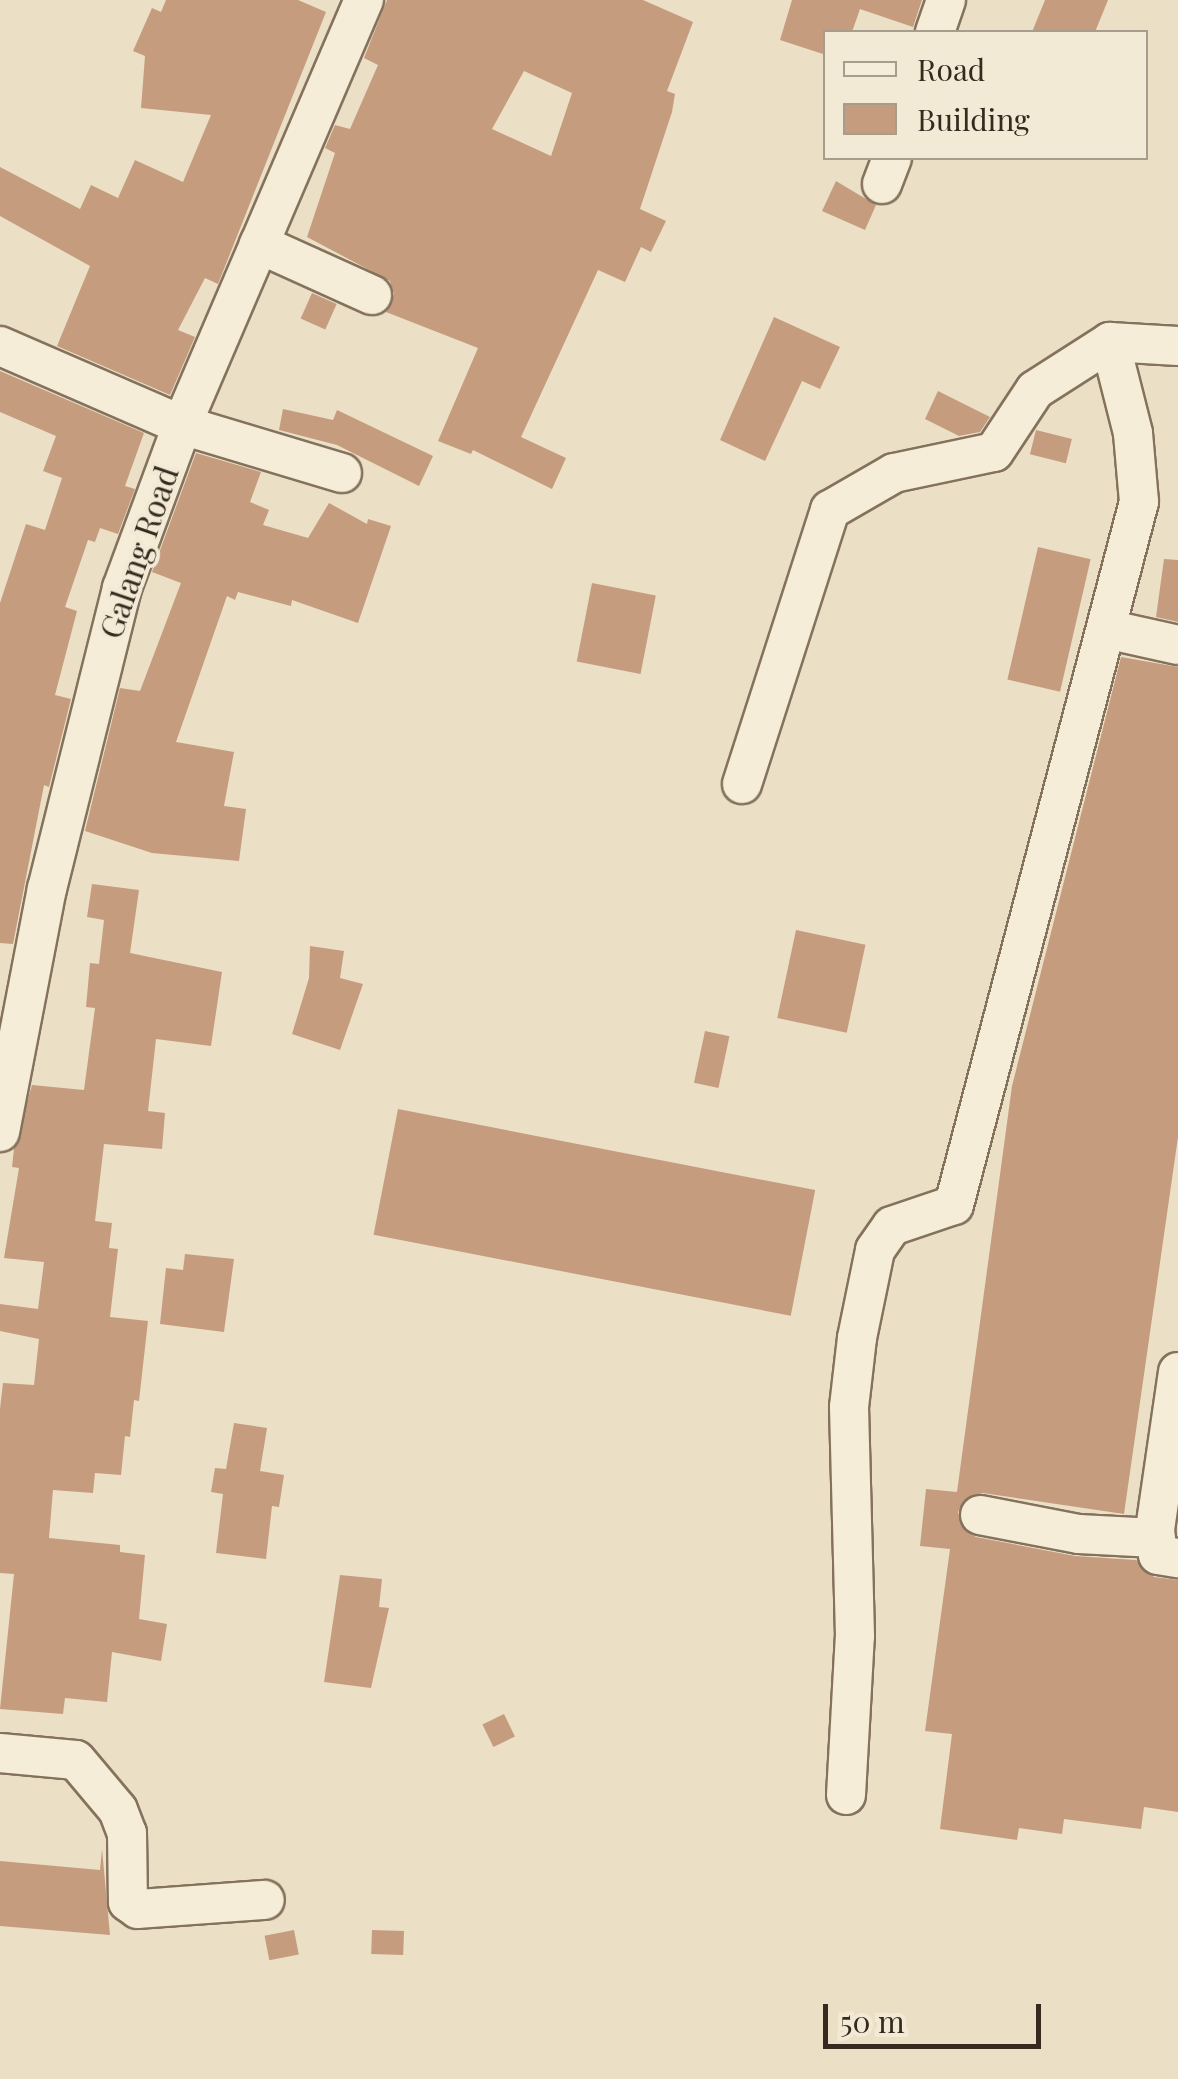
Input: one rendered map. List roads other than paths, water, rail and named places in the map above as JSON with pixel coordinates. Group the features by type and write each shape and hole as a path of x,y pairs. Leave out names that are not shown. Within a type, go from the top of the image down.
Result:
{"street":[{"name":"Galang Road","path":"0,1132 47,889 106,644 182,425 364,0"},
{"path":"936,30 946,0"},
{"path":"259,244 372,295"},
{"path":"742,784 830,510 894,473 994,452 1035,390 1110,342 1178,346"},
{"path":"846,1795 856,1636 849,1407 866,1292 875,1250 892,1226 954,1205 1139,502 1133,432 1110,342"},
{"path":"0,346 182,425 342,473"},
{"path":"1106,629 1178,645"},
{"path":"980,1515 1167,1548 1178,1372"},
{"path":"0,1753 76,1760 118,1810 127,1833 128,1902 138,1909 265,1900"}]}
